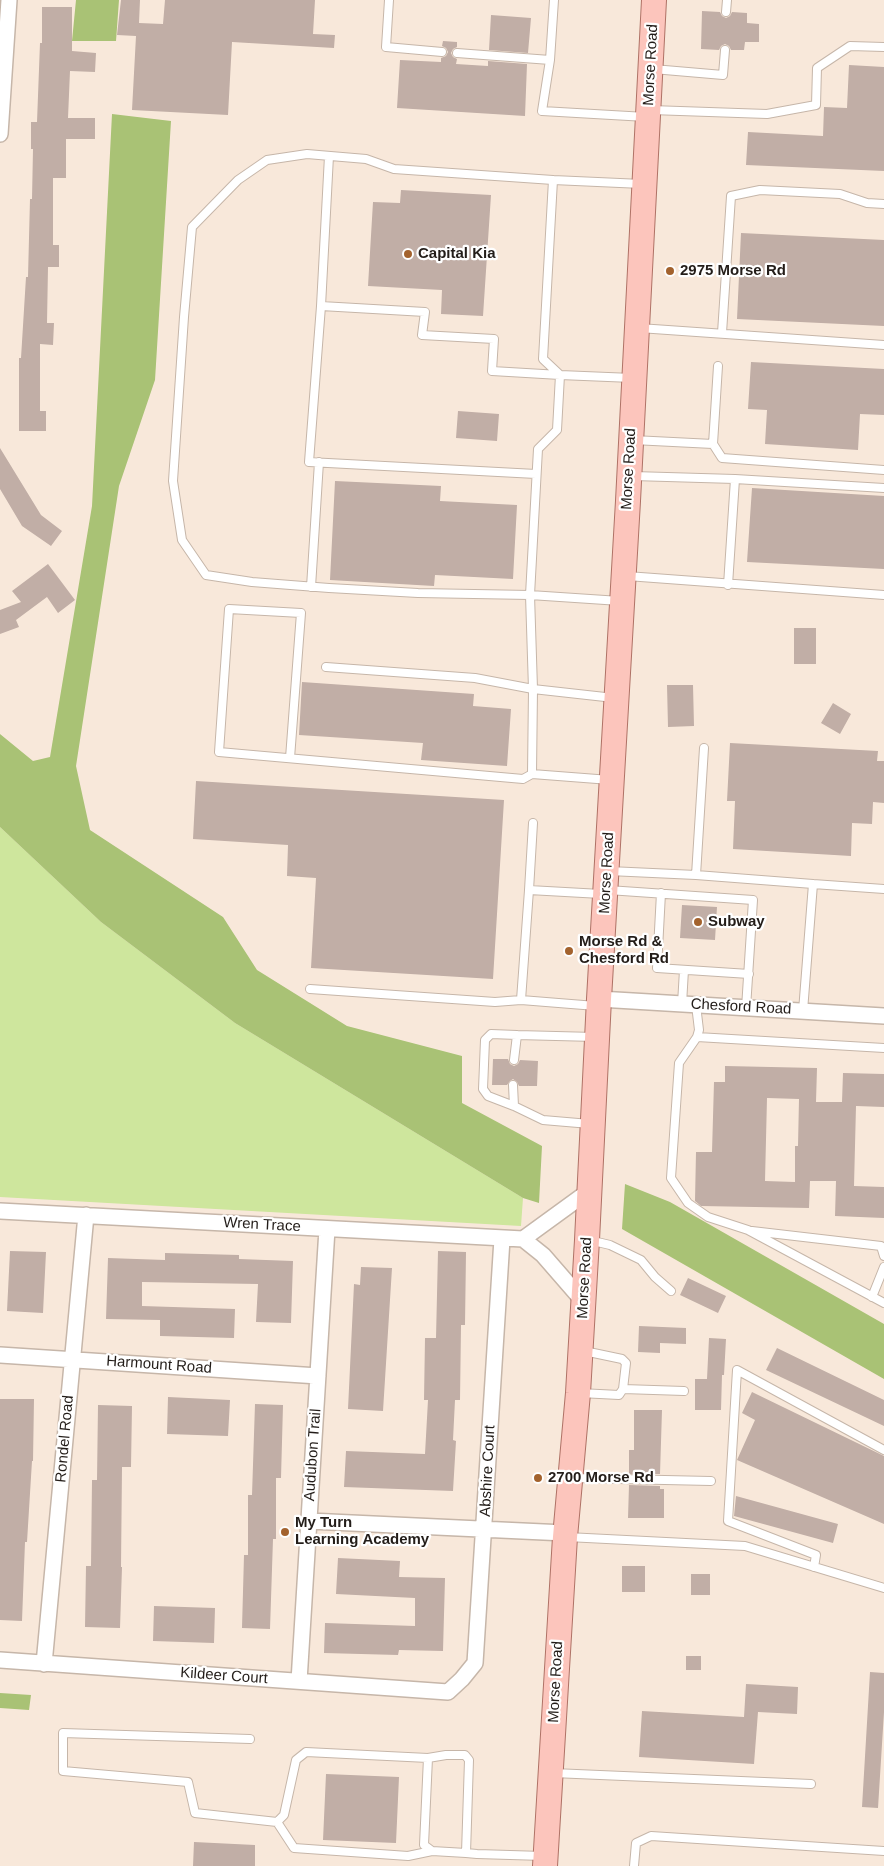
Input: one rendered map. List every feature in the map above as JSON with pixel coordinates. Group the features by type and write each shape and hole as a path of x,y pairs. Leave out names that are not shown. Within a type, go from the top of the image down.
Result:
{"main road":[{"name":"Morse Road","path":"545,1861 565,1535 578,1393 587,1240 654,0"}],"street":[{"path":"0,134 9,0"},
{"name":"Chesford Road","path":"599,1003 689,1004 884,1016"},
{"path":"583,1301 543,1255 523,1239 589,1191"},
{"name":"Wren Trace","path":"0,1211 523,1239"},
{"name":"Rondel Road","path":"44,1664 86,1215"},
{"name":"Audubon Trail","path":"299,1681 327,1229"},
{"name":"Abshire Court","path":"448,1692 475,1663 502,1239"},
{"name":"Harmount Road","path":"0,1354 318,1376"},
{"path":"309,1521 485,1528 565,1535"},
{"name":"Kildeer Court","path":"0,1660 448,1692"}],"lane":[{"path":"389,0 386,47 442,52"},
{"path":"554,0 550,60 542,111 767,114 816,105 817,68 850,46 884,47"},
{"path":"726,12 727,0"},
{"path":"651,69 723,74 725,50"},
{"path":"457,53 550,60"},
{"path":"622,601 530,595 418,593 311,587 252,582 206,575 182,540 173,480 192,227 238,180 267,160 307,154 366,159 394,169 645,184"},
{"path":"329,156 321,306 309,462 536,474"},
{"path":"532,774 533,688 530,595 536,474 538,449 557,430 560,375 543,359 553,180"},
{"path":"722,333 731,196 760,190 840,194 866,203 884,204"},
{"path":"321,306 425,312 422,335 494,339 492,371 634,378"},
{"path":"637,328 884,345"},
{"path":"718,366 713,444 722,458 884,470"},
{"path":"631,440 713,444"},
{"path":"311,587 319,462"},
{"path":"629,476 735,479 884,488"},
{"path":"728,584 735,479"},
{"path":"624,576 884,595"},
{"path":"290,758 301,613 228,609 219,752 523,779 532,774 612,780"},
{"path":"326,668 475,678 533,688 616,698"},
{"path":"696,875 704,748"},
{"path":"521,1000 533,823"},
{"path":"529,890 606,885 696,875 884,889"},
{"path":"803,1011 813,884"},
{"path":"606,885 661,893 753,900 746,1008"},
{"path":"661,893 657,968 748,974"},
{"path":"684,970 689,1004 699,1030 697,1037 679,1063 671,1178 688,1203 708,1217 748,1230 884,1303"},
{"path":"310,990 496,1002 521,1000 599,1003"},
{"path":"593,1124 544,1120 488,1096 483,1089 485,1040 491,1034 597,1037"},
{"path":"514,1060 517,1035"},
{"path":"697,1037 884,1048"},
{"path":"513,1085 514,1106"},
{"path":"748,1230 881,1246 884,1256"},
{"path":"587,1240 610,1245 641,1260 655,1277 671,1291"},
{"path":"872,1297 884,1267"},
{"path":"578,1393 619,1395 623,1390 626,1362 622,1359 580,1350"},
{"path":"814,1567 816,1555 728,1521 737,1370 884,1450"},
{"path":"623,1390 684,1391"},
{"path":"570,1478 710,1480"},
{"path":"565,1535 745,1546 884,1588"},
{"path":"250,1738 63,1733 63,1771 188,1782 195,1813 277,1822"},
{"path":"277,1822 284,1815 296,1760 306,1752 428,1758 446,1755 465,1755 469,1760 466,1853"},
{"path":"428,1758 424,1845 432,1851"},
{"path":"550,1773 811,1784"},
{"path":"277,1822 294,1848 408,1856 432,1851 545,1861"},
{"path":"634,1866 636,1842 651,1836 884,1851"}],"green space":[{"path":"76,0 119,0 116,41 72,41"},
{"path":"112,114 171,121 155,380 119,486 76,766 90,830 223,917 257,970 347,1026 462,1056 462,1103 542,1146 539,1203 523,1198 235,1023 101,922 0,827 0,734 33,761 50,757 92,506"},
{"path":"0,827 101,922 235,1023 523,1198 521,1226 0,1197"},
{"path":"625,1184 670,1202 884,1324 884,1379 622,1229"},
{"path":"0,1693 31,1695 29,1710 0,1708"}],"building":[{"path":"121,0 140,0 139,23 163,24 165,0 315,0 313,34 335,35 334,48 232,42 228,115 132,110 136,36 117,35"},
{"path":"42,7 72,7 72,51 96,53 95,72 70,71 68,118 95,118 95,139 66,139 66,178 53,178 53,245 59,245 59,267 48,267 47,323 54,323 53,345 40,344 40,411 46,411 46,431 19,431 19,358 21,358 26,277 28,277 30,199 32,199 33,149 31,149 31,122 37,122 40,43 42,43"},
{"path":"702,11 720,12 726,18 732,12 747,13 747,23 759,24 759,42 745,42 744,50 731,50 725,44 719,50 701,49"},
{"path":"491,15 531,18 528,53 489,50"},
{"path":"443,41 457,42 457,47 451,53 457,59 456,64 488,66 488,61 527,64 525,116 397,108 400,60 441,62 441,58 446,56 448,52 442,46"},
{"path":"849,65 884,67 884,171 746,165 748,132 823,136 824,107 847,108"},
{"name":"Capital Kia","path":"401,190 491,195 483,316 441,314 442,290 368,286 373,202 400,203"},
{"path":"741,233 884,240 884,326 737,319"},
{"path":"751,362 884,369 884,415 860,414 858,450 765,444 767,410 748,409"},
{"path":"458,411 499,414 497,441 456,438"},
{"path":"0,448 41,515 62,531 51,546 22,526 0,489"},
{"path":"335,481 441,486 440,501 517,505 513,579 435,575 434,586 330,580"},
{"path":"752,488 884,496 884,569 747,562"},
{"path":"48,564 75,600 58,613 47,597 16,620 19,627 0,634 0,610 21,602 12,591"},
{"path":"794,628 816,628 816,664 794,664"},
{"path":"302,682 474,694 473,706 511,709 507,766 421,760 423,743 299,735"},
{"path":"667,685 693,685 694,726 668,727"},
{"path":"833,703 851,714 840,734 821,723"},
{"path":"730,743 878,751 877,761 884,761 884,803 873,802 872,824 852,823 851,856 733,849 735,801 727,801"},
{"path":"196,781 504,800 493,979 311,968 316,878 287,876 288,845 193,839"},
{"name":"Subway","path":"682,905 717,907 715,940 680,938"},
{"path":"493,1059 508,1059 510,1064 514,1066 520,1060 538,1061 537,1086 519,1086 513,1079 507,1085 492,1085"},
{"path":"725,1066 817,1068 816,1102 842,1102 843,1073 884,1074 884,1107 856,1106 854,1186 884,1187 884,1218 835,1216 836,1181 810,1181 809,1208 701,1206 695,1201 696,1152 712,1152 714,1082 725,1082","holes":["767,1098 799,1099 798,1146 795,1146 795,1182 765,1181"]},
{"path":"10,1251 46,1252 43,1313 7,1311"},
{"path":"438,1251 466,1252 465,1325 461,1325 460,1400 455,1400 453,1440 456,1441 453,1491 344,1487 346,1451 425,1454 428,1400 424,1400 425,1338 436,1338"},
{"path":"165,1253 239,1255 239,1259 293,1261 291,1323 256,1322 258,1284 142,1282 142,1306 235,1309 234,1338 160,1336 160,1320 106,1319 108,1258 165,1260"},
{"path":"361,1267 392,1268 383,1411 348,1409 354,1284 360,1285"},
{"path":"688,1278 726,1296 718,1313 680,1295"},
{"path":"639,1326 686,1328 686,1344 660,1343 660,1353 638,1352"},
{"path":"709,1338 726,1339 721,1410 695,1410 695,1379 707,1379"},
{"path":"777,1348 884,1400 884,1426 766,1370"},
{"path":"752,1392 884,1456 884,1524 737,1460 755,1420 742,1413"},
{"path":"168,1397 230,1400 228,1436 167,1434"},
{"path":"0,1399 34,1399 33,1461 27,1542 25,1542 22,1621 0,1620"},
{"path":"255,1404 283,1405 281,1478 276,1478 276,1539 273,1539 270,1629 242,1628 244,1555 248,1555 248,1495 252,1495"},
{"path":"98,1405 132,1406 131,1467 122,1467 120,1628 85,1627 86,1566 91,1566 92,1480 97,1480"},
{"path":"634,1410 662,1410 660,1474 629,1474 629,1450 634,1450"},
{"path":"629,1485 660,1486 660,1489 664,1489 664,1518 628,1518"},
{"path":"736,1496 838,1524 833,1543 734,1516"},
{"path":"338,1558 400,1561 399,1577 445,1578 443,1651 399,1650 398,1655 324,1653 325,1623 415,1626 415,1598 336,1594"},
{"path":"622,1566 645,1566 645,1592 622,1592"},
{"path":"691,1574 710,1574 710,1595 691,1595"},
{"path":"154,1606 215,1608 214,1643 153,1641"},
{"path":"686,1656 701,1656 701,1670 686,1670"},
{"path":"870,1672 884,1673 884,1712 878,1808 862,1807"},
{"path":"746,1684 798,1687 797,1714 758,1712 754,1764 639,1757 642,1711 744,1717"},
{"path":"326,1774 399,1777 396,1843 323,1840"},
{"path":"194,1842 255,1845 255,1866 193,1866"}],"place":[{"name":"Capital Kia","path":"408,254"},
{"name":"2975 Morse Rd","path":"670,271"},
{"name":"Subway","path":"698,922"},
{"name":"Morse Rd & Chesford Rd","path":"569,951"},
{"name":"2700 Morse Rd","path":"538,1478"},
{"name":"My Turn Learning Academy","path":"285,1532"}]}
